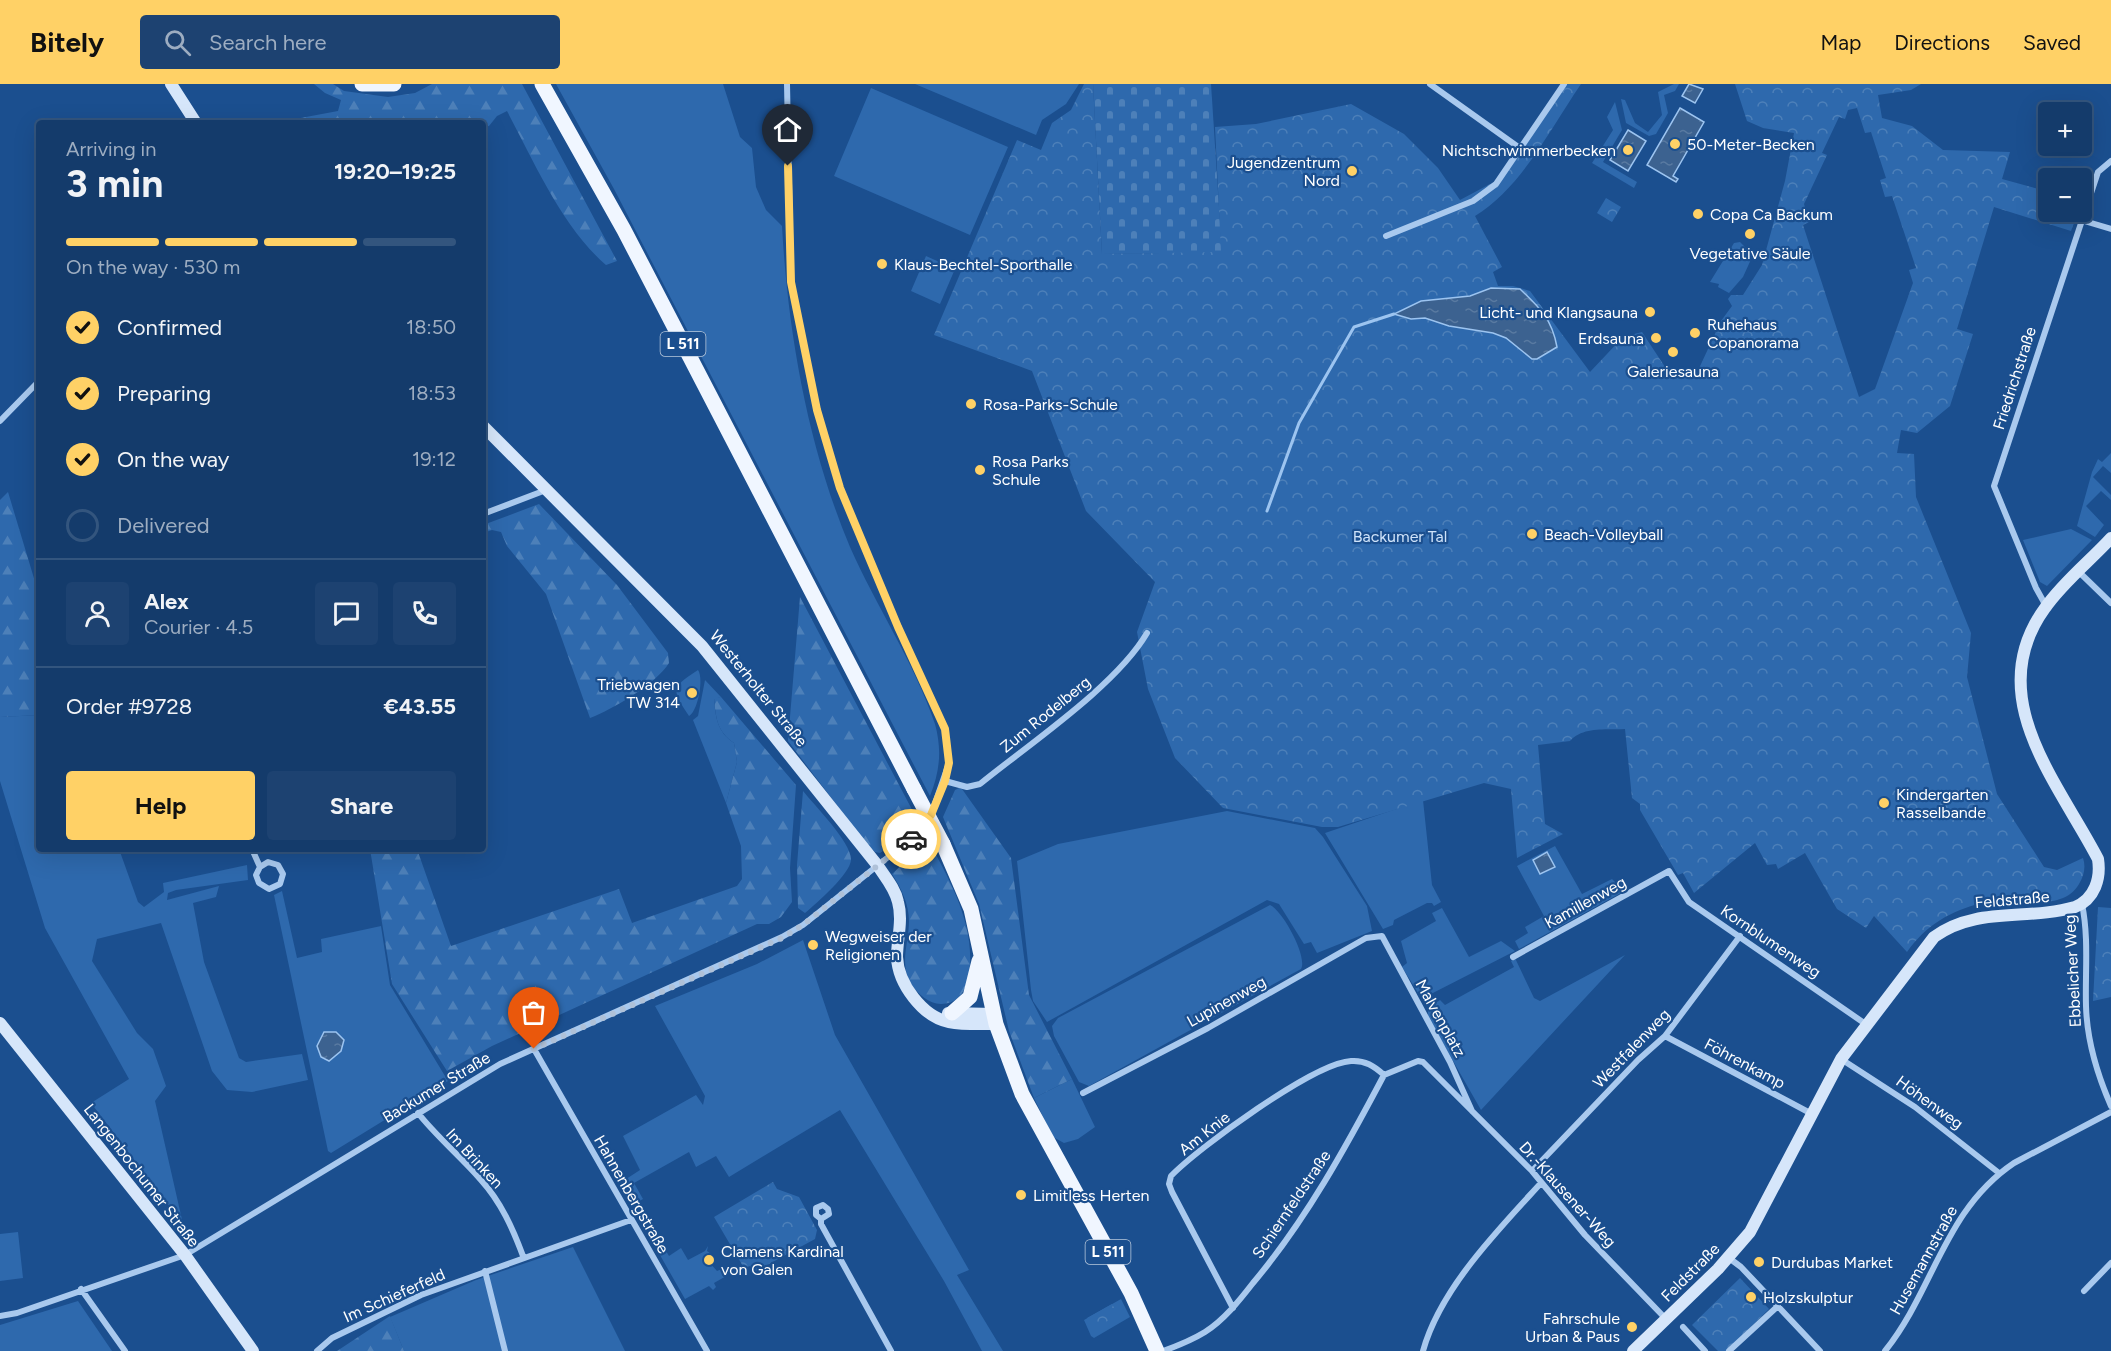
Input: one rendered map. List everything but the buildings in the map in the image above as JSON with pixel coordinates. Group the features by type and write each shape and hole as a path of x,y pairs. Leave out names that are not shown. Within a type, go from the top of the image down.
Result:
{"main road":[{"path":"362,84 394,84"},
{"name":"L 511","path":"542,84 624,230 943,844 971,909 995,1019 1022,1094 1131,1293 1156,1351"},
{"path":"952,1013 970,997 978,972 980,943"}],"street":[{"path":"171,84 194,120"},
{"name":"Backumer Straße","path":"0,1316 17,1313 81,1289 185,1255 500,1064 782,938 803,925 912,838 931,815 945,781 949,763 945,729 898,627 840,488 808,373 791,282 787,84"},
{"path":"1430,84 1521,149"},
{"path":"1386,236 1473,201 1496,183 1564,84"},
{"name":"Friedrichstraße","path":"2092,186 2097,171 2111,161"},
{"name":"Friedrichstraße","path":"2046,606 2036,588 1994,486 2080,222"},
{"path":"2088,222 2111,229"},
{"path":"0,421 36,384"},
{"name":"Westerholter Straße","path":"486,429 702,646 878,866 896,893 900,913 897,959 902,980 912,996 932,1013 950,1022 995,1019"},
{"path":"486,513 546,490"},
{"path":"2082,904 2099,879 2098,859 2033,745 2026,723 2022,698 2024,652 2034,625 2046,606 2111,538"},
{"path":"2079,572 2111,603"},
{"name":"Zum Rodelberg","path":"945,781 967,787 980,784 1097,690 1140,645 1147,633"},
{"path":"253,852 260,867"},
{"path":"268,862 278,865 283,874 280,884 272,889 262,886 256,875 260,867 268,862"},
{"name":"Kornblumenweg","path":"1669,871 1689,902 1867,1025"},
{"name":"Kamillenweg","path":"1513,957 1669,871"},
{"name":"Feldstraße","path":"1633,1351 1729,1258 1750,1232 1842,1059 1920,952 1947,927 1982,916 2065,910 2082,904"},
{"name":"Ebbelicher Weg","path":"2082,904 2087,930 2087,1022 2096,1064 2111,1106"},
{"name":"Lupinenweg","path":"1083,1093 1208,1028 1366,938 1382,936"},
{"name":"Malvenplatz","path":"1382,936 1450,1062 1473,1114"},
{"name":"Westfalenweg","path":"1532,1171 1638,1060 1665,1036 1740,936"},
{"path":"932,1013 952,1013 995,1019"},
{"name":"Langenbochumer Straße","path":"2,1029 185,1255 253,1351"},
{"name":"Föhrenkamp","path":"1665,1036 1812,1114"},
{"name":"Hahnenbergstraße","path":"534,1049 707,1351"},
{"name":"Höhenweg","path":"1842,1059 1915,1107 1999,1173"},
{"name":"Am Knie","path":"1233,1308 1172,1192 1169,1184 1171,1176 1257,1109 1325,1069 1355,1060 1368,1063 1384,1075"},
{"name":"Dr.-Klausener-Weg","path":"1384,1075 1412,1063 1423,1062 1532,1171 1585,1235 1667,1319"},
{"name":"Schiernfeldstraße","path":"1163,1351 1205,1332 1233,1308 1269,1264 1306,1211 1343,1151 1384,1075"},
{"name":"Husemannstraße","path":"1885,1351 1904,1322 1960,1217 1999,1173 2034,1151 2111,1112"},
{"name":"Im Brinken","path":"418,1113 434,1133 482,1180 513,1228 523,1256"},
{"path":"1423,1351 1442,1307 1467,1271 1493,1236 1541,1183"},
{"path":"821,1219 821,1224 891,1351"},
{"name":"Im Schieferfeld","path":"317,1351 332,1338 370,1319 485,1271 631,1220"},
{"path":"1729,1258 1820,1351"},
{"path":"2084,1291 2111,1263"},
{"path":"485,1271 505,1351"},
{"path":"81,1289 125,1351"},
{"path":"1730,1351 1778,1306"},
{"name":"Feldstraße","path":"1683,1326 1704,1351"}],"green space":[{"path":"314,84 333,84 344,91 388,97 415,93 432,84 522,84 617,261 606,265 576,232 550,193 507,111 497,116 486,126 486,120 290,120 338,111 341,100 325,93"},
{"path":"556,84 723,84 740,137 752,148 756,187 766,210 782,226 795,349 802,390 822,470 850,547 917,678 935,724 939,743 939,760 930,796 614,189"},
{"path":"915,84 1079,84 1066,104 1042,120 1036,135"},
{"name":"Backumer Tal","path":"1084,84 1093,84 1102,254 1221,252 1215,127 1256,124 1351,104 1404,134 1438,168 1460,200 1496,183 1564,84 1581,84 1521,173 1492,204 1475,216 1502,267 1493,272 1498,286 1513,286 1530,291 1590,372 1623,337 1642,332 1667,370 1695,377 1721,321 1732,306 1728,299 1731,295 1743,295 1762,265 1785,181 1794,133 1763,128 1747,121 1735,84 1921,84 1911,90 1878,95 1882,118 1912,126 1943,150 2010,152 2002,179 2038,189 2038,221 1994,207 1957,329 1973,334 1950,406 1917,433 1901,430 1897,453 1914,454 1916,497 1971,633 1967,677 1997,794 2044,867 2057,870 2083,858 2084,871 2079,884 2071,893 2048,902 1993,901 1959,910 1940,920 1922,934 1907,952 1874,916 1866,928 1837,909 1805,853 1778,869 1776,864 1767,865 1755,843 1694,893 1683,873 1678,875 1640,810 1640,804 1632,798 1625,729 1588,731 1575,736 1570,741 1538,745 1545,824 1563,834 1517,858 1511,789 1484,783 1338,827 1322,827 1223,808 1175,758 1148,689 1137,632 1155,582 1086,511 1032,371 934,335 1017,140 1041,150 1052,123 1071,110","holes":["1857,108 1865,133 1871,132 1886,178 1880,180 1885,197 1892,196 1916,268 1909,270 1913,283 1875,389 1859,397 1803,225 1809,222 1804,204 1827,155 1822,153 1839,117 1845,119 1848,110"]},
{"path":"1093,84 1211,84 1222,253 1102,254"},
{"path":"1679,84 1675,91 1664,95 1668,113 1656,134 1649,136 1626,123 1621,99 1625,100 1635,123 1648,132 1662,115 1658,92"},
{"path":"871,88 1008,147 970,235 834,176"},
{"path":"1615,102 1622,130 1603,162 1637,182 1634,188 1592,163 1613,130 1607,117"},
{"path":"1606,198 1621,207 1612,222 1597,213"},
{"name":"Backumer Tal","path":"2042,222 2074,222 2071,231"},
{"path":"1740,242 1753,255 1743,277 1729,293 1718,287 1719,284 1710,282 1734,243"},
{"path":"926,256 955,269 940,304 911,291"},
{"path":"2111,453 2111,473 2103,466 2093,477 2111,495 2111,500 2101,491 2086,506 2104,525 2095,537 2077,526 2092,472 2098,459 2102,462"},
{"path":"8,492 36,585 36,715 0,717 0,500"},
{"path":"539,504 617,585 668,653 669,663 663,671 622,702 590,718 546,594 507,546 501,532 492,530 486,532 486,524"},
{"path":"2071,529 2092,540 2047,586 2040,582 2023,540"},
{"path":"800,597 918,821 880,853 875,852 865,842 788,741"},
{"path":"698,670 700,674 699,694 695,708 689,716 679,700 677,690 682,681"},
{"path":"705,680 721,697 714,699 717,719 724,734 734,743 737,762 726,803 693,720 698,716"},
{"path":"721,697 796,785 790,868 792,902 781,917 769,924 757,924 492,1046 447,1071 392,984 370,852 418,852 451,946 619,889 632,923 737,886 742,879 741,846 726,803 737,762 734,743 724,734 717,718 714,698"},
{"path":"36,715 36,852 120,852 138,902 144,907 164,892 163,883 247,865 248,880 176,890 168,893 167,900 219,886 216,897 193,903 204,962 239,1058 246,1062 302,1054 308,1080 252,1092 227,1090 212,1071 161,923 97,939 92,961 137,1033 153,1049 166,1086 155,1101 183,1224 91,1103 129,1079 45,928 0,781 0,717"},
{"path":"962,789 1011,858 1029,995 1072,1079 1034,1098 1009,1031 979,904 943,817 955,790"},
{"path":"803,791 839,834 850,853 851,860 839,880 805,913 798,908 797,865"},
{"path":"1423,800 1432,885 1441,902 1434,906 1432,903 1427,903 1394,920 1393,925 1383,929 1325,833"},
{"path":"1227,811 1315,828 1367,906 1372,931 1317,953 1311,942 1304,944 1279,904 1267,900 1047,1022 1033,1001 1017,861 1058,844"},
{"path":"928,840 961,908 970,945 967,983 958,998 946,1004 937,1004 924,998 907,976 905,961 909,929 908,908 892,874"},
{"path":"1555,846 1582,894 1612,879 1617,884 1624,882 1628,889 1519,949 1515,941 1528,933 1525,927 1544,916 1517,866"},
{"path":"282,891 297,958 322,952 321,939 381,926 390,985 448,1081 331,1153 328,1151 274,895"},
{"path":"1270,905 1281,916 1298,945 1301,969 1089,1086 1079,1082 1054,1036 1052,1026 1058,1018"},
{"path":"2098,907 2111,908 2111,997 2093,1001"},
{"path":"1442,908 1469,957 1501,941 1515,951 1429,995 1420,996 1402,967 1407,963 1401,941 1436,921 1432,913"},
{"path":"803,940 835,1035 969,1270 957,1275 1003,1351 982,1351 944,1281 840,1110 729,1177 716,1156 696,1167 689,1152 634,1183 643,1199 632,1205 620,1183 640,1170 623,1136 696,1095 703,1105 705,1096 655,1006 757,964"},
{"path":"1625,955 1481,1110 1428,1017 1428,1008 1440,1000 1445,1005 1514,967 1511,961 1515,958 1534,998 1540,1001"},
{"path":"1072,1079 1095,1127 1078,1139 1064,1143 1053,1137 1034,1098"},
{"path":"773,1182 777,1189 799,1197 817,1230 815,1239 754,1272 750,1266 744,1268 714,1217"},
{"path":"18,1232 23,1278 0,1281 0,1234"},
{"path":"652,1232 661,1243 658,1245 663,1253 666,1251 669,1256 681,1248 688,1260 705,1251 708,1246 707,1251 714,1256 709,1262 717,1271 724,1268 728,1275 714,1283 716,1287 713,1290 709,1286 685,1299 648,1234"},
{"path":"573,1247 625,1351 404,1351 390,1317 476,1280"},
{"path":"1740,1278 1769,1309 1727,1351 1718,1351 1692,1325"},
{"path":"1121,1299 1130,1317 1094,1338 1091,1336 1084,1320"},
{"path":"78,1301 112,1351 0,1351 0,1325"},
{"path":"1112,1304 1118,1315 1094,1329 1087,1318"},
{"path":"390,1316 404,1351 337,1351"}],"water":[{"path":"1689,84 1703,89 1695,103 1682,96"},
{"name":"50-Meter-Becken","path":"1680,108 1704,122 1673,176 1678,179 1676,182 1647,165"},
{"name":"Nichtschwimmerbecken","path":"1628,130 1646,141 1628,171 1610,160"},
{"path":"1491,288 1520,289 1534,302 1548,321 1557,347 1537,359 1532,359 1506,338 1493,333 1449,326 1425,318 1411,319 1394,314 1421,301 1470,296"},
{"path":"1547,852 1555,867 1540,874 1533,860"},
{"path":"324,1032 336,1032 344,1040 341,1051 329,1061 321,1057 317,1046"}],"waterway":[{"path":"1267,511 1299,423 1354,327 1394,314"}],"way so far":[{"path":"534,1049 782,938 803,925 911,839"}],"place":[{"name":"50-Meter-Becken","path":"1675,144"},
{"name":"Nichtschwimmerbecken","path":"1628,150"},
{"name":"Jugendzentrum Nord","path":"1352,171"},
{"name":"Copa Ca Backum","path":"1698,214"},
{"name":"Vegetative Säule","path":"1750,234"},
{"name":"Klaus-Bechtel-Sporthalle","path":"882,264"},
{"name":"Licht- und Klangsauna","path":"1650,312"},
{"name":"Ruhehaus Copanorama","path":"1695,333"},
{"name":"Erdsauna","path":"1656,338"},
{"name":"Galeriesauna","path":"1673,352"},
{"name":"Rosa-Parks-Schule","path":"971,404"},
{"name":"Rosa Parks Schule","path":"980,470"},
{"name":"Beach-Volleyball","path":"1532,534"},
{"name":"Triebwagen TW 314","path":"692,693"},
{"name":"Kindergarten Rasselbande","path":"1884,803"},
{"name":"Wegweiser der Religionen","path":"813,945"},
{"name":"Limitless Herten","path":"1021,1195"},
{"name":"Clamens Kardinal von Galen","path":"709,1260"},
{"name":"Durdubas Market","path":"1759,1262"},
{"name":"Holzskulptur","path":"1751,1297"},
{"name":"Fahrschule Urban & Paus","path":"1632,1327"}],"route":[{"path":"788,166 791,282 817,410 840,488 898,627 945,729 949,763 945,781 931,815 911,839"}]}
